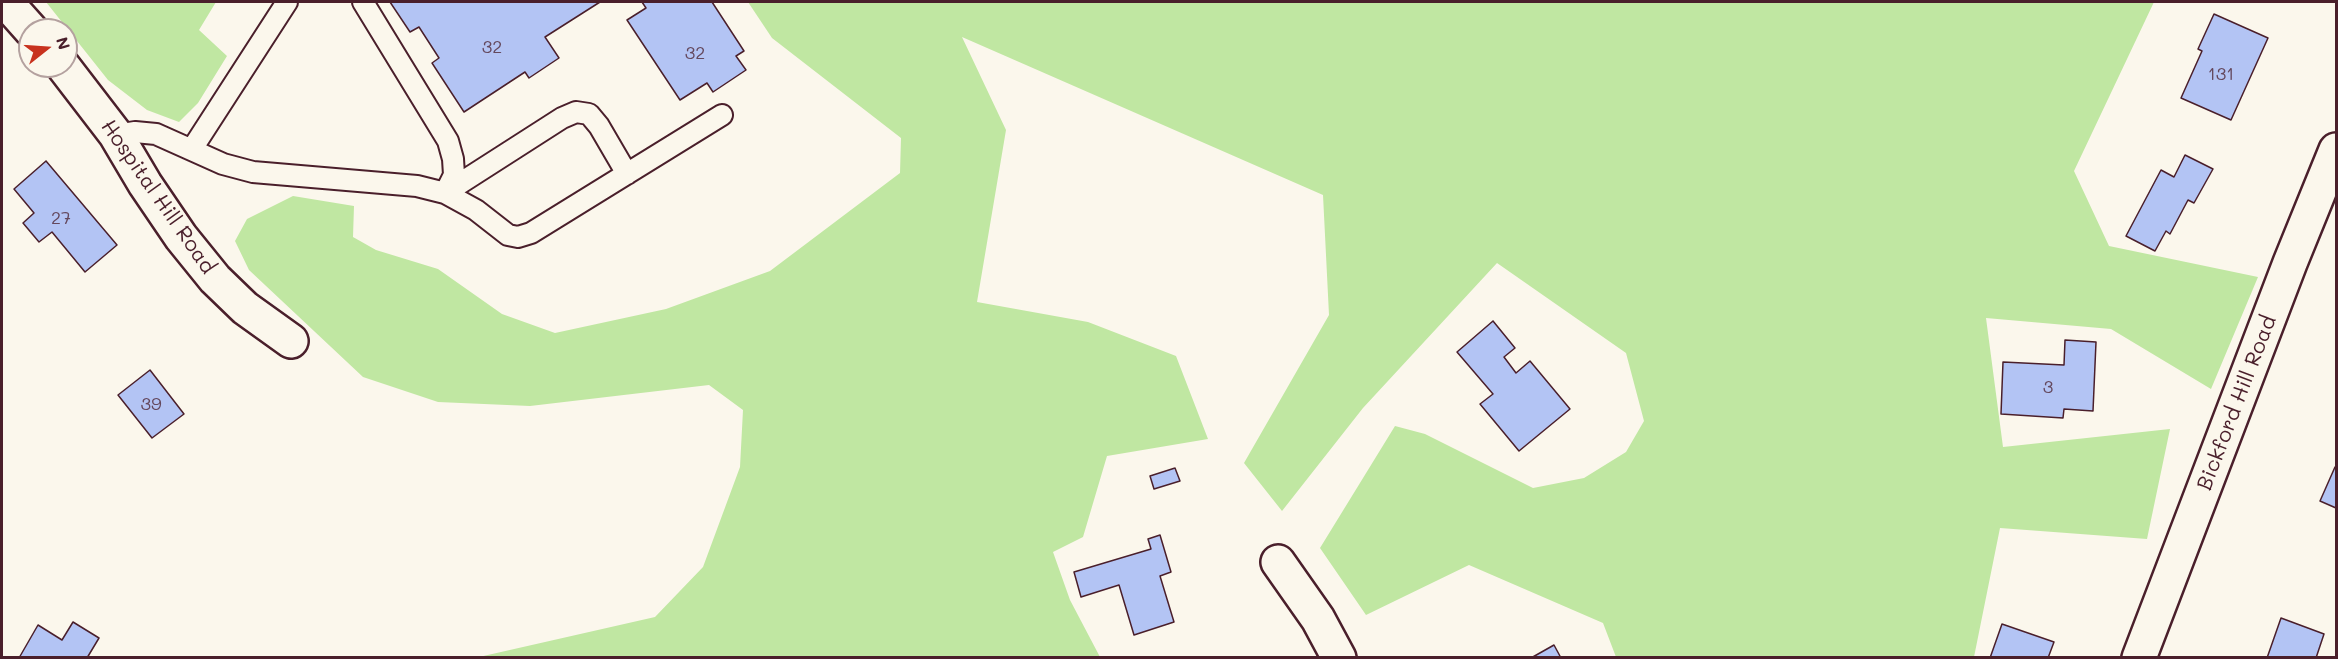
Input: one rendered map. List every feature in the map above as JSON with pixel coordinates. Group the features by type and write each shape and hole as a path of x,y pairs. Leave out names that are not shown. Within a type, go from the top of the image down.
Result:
{"street":[{"path":"6,2 21,18"},
{"name":"Hospital Hill Road","path":"72,78 117,135 145,184 181,237 215,279 245,308 291,341"},
{"name":"Bickford Hill Road","path":"2139,657 2290,263 2337,150"},
{"path":"1278,562 1318,619 1339,657"}],"lane":[{"path":"192,149 287,2"},
{"path":"363,2 448,141 454,175 445,193"},
{"path":"445,193 562,118 576,112 589,114 599,126 627,174"},
{"path":"117,135 135,132 156,134 223,164 253,172 417,186 445,193 476,210 508,235 518,237 531,233 722,115"}],"green space":[{"path":"46,2 216,2 199,30 227,56 198,103 179,122 147,110 108,80 78,42 78,18 59,18"},
{"path":"748,2 2154,2 2074,171 2109,246 2258,277 2211,389 2111,329 1986,318 2003,447 2170,429 2147,539 2000,528 1974,657 1616,657 1603,623 1469,565 1366,615 1320,548 1395,426 1425,434 1533,488 1584,478 1626,452 1644,421 1626,353 1497,263 1363,408 1282,511 1244,463 1329,315 1323,195 962,37 1006,130 977,302 1088,322 1176,356 1208,439 1107,456 1083,537 1053,552 1070,600 1100,657 479,657 655,617 703,567 740,467 743,410 709,385 530,406 438,402 363,377 249,270 235,241 247,219 293,196 354,206 353,237 376,250 438,269 502,314 555,333 666,309 770,271 900,173 901,138 772,38"}],"building":[{"path":"390,2 600,2 545,37 559,58 529,78 525,72 464,112 432,63 439,58 419,27 410,32"},
{"path":"642,2 712,2 744,51 736,56 746,70 713,92 707,83 680,100 627,20 646,8"},
{"path":"2214,14 2268,38 2231,120 2181,98 2202,51 2198,49"},
{"path":"2185,155 2213,169 2194,203 2188,200 2170,234 2166,231 2155,251 2126,236 2161,170 2174,177"},
{"path":"46,161 117,245 85,272 52,232 39,242 23,223 34,213 14,189"},
{"path":"1493,321 1515,348 1504,357 1516,373 1530,361 1570,409 1519,451 1480,404 1493,394 1457,352"},
{"path":"2065,340 2096,342 2093,411 2064,409 2063,418 2001,414 2003,362 2064,365"},
{"path":"150,370 184,414 152,438 118,395"},
{"path":"1175,468 1180,481 1154,489 1150,476"},
{"path":"2336,468 2336,508 2320,501"},
{"path":"1160,535 1171,572 1160,576 1174,622 1134,635 1119,585 1081,597 1074,572 1151,549 1148,539"},
{"path":"2281,618 2324,634 2316,658 2267,658"},
{"path":"73,622 99,638 87,658 19,658 38,625 62,640"},
{"path":"2002,624 2054,642 2048,658 1990,658"},
{"path":"1554,645 1561,658 1531,658"}]}
